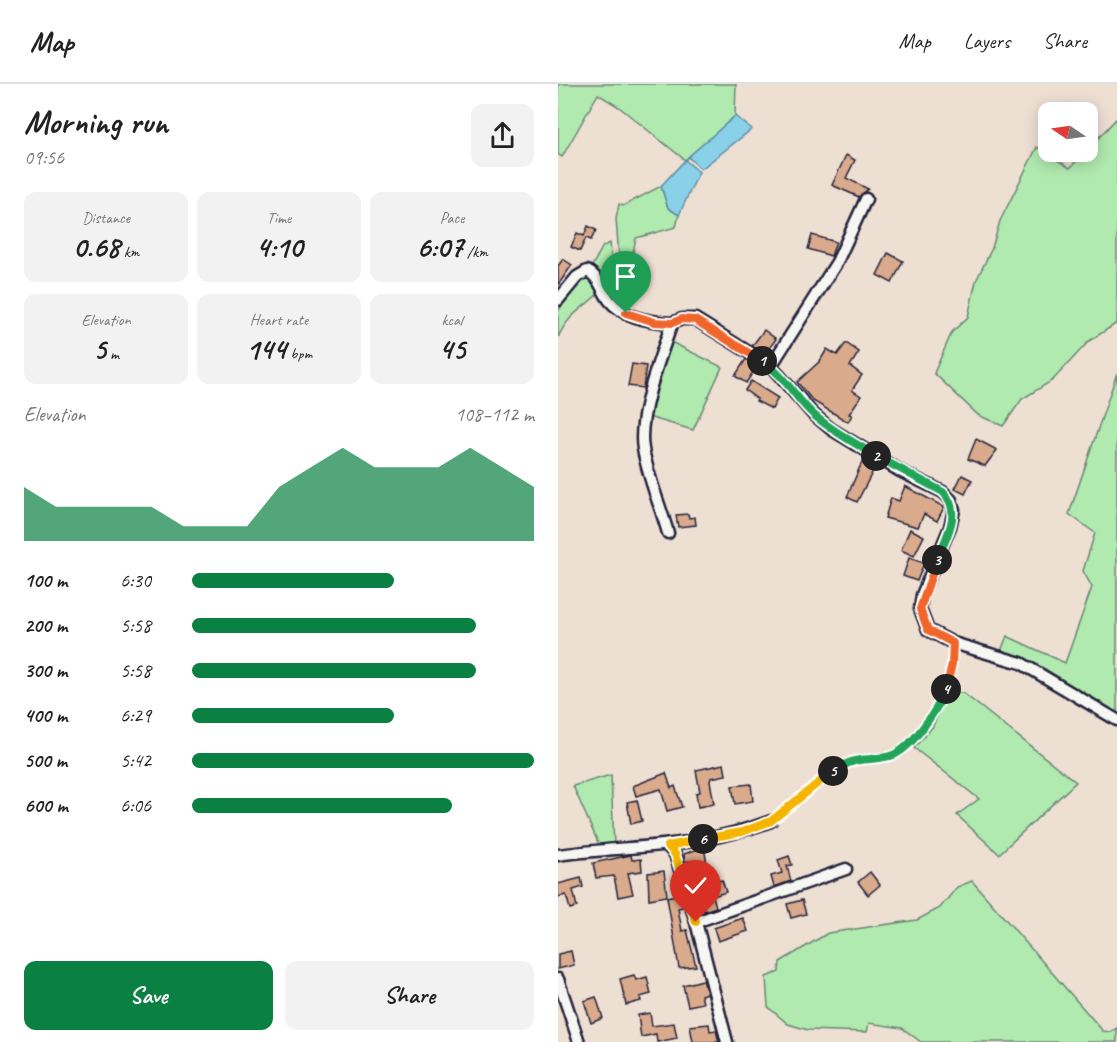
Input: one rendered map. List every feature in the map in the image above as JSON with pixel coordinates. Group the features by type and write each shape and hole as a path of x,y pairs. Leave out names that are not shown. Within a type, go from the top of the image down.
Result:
{"street":[{"path":"771,366 837,262 866,199"},
{"path":"558,300 577,277 587,271 596,275 609,300 626,313 655,322 672,323 682,319 695,320 771,366 812,413 831,429 900,471 943,492 951,500 954,510 950,527 922,595 920,609 928,630 953,643 1021,663 1117,720"},
{"path":"668,533 643,449 642,432 654,379 672,323"},
{"path":"558,855 668,846 742,832 771,821"},
{"path":"668,846 675,854 696,922 727,1042"},
{"path":"696,922 846,869"},
{"path":"558,979 579,1042"}],"path":[{"path":"771,821 822,778 851,760 892,756 921,731 939,707 947,686 952,664 953,643"}],"green space":[{"path":"558,84 736,84 735,116 685,160 619,107 598,94 562,157 558,154"},
{"path":"1117,118 1117,323 1089,341 1053,380 1022,399 1003,426 978,415 934,373 952,332 968,317 976,281 992,248 1000,221 1037,147 1038,162 1061,162 1070,168 1076,162 1098,162 1098,138"},
{"path":"661,186 668,208 679,215 676,227 636,238 628,276 617,302 612,296 619,257 616,219 619,204 623,206"},
{"path":"610,243 611,263 608,278 602,289 565,324 558,338 558,311 591,268 603,246"},
{"path":"669,341 722,367 693,430 648,417"},
{"path":"1117,373 1117,714 1045,669 1001,651 1007,636 1065,663 1092,587 1083,571 1095,533 1069,514"},
{"path":"947,693 963,693 1076,782 999,854 957,815 979,799 914,748 933,726"},
{"path":"611,775 614,846 600,847 573,786"},
{"path":"972,881 1103,1031 1110,1032 1117,1028 1117,1042 921,1042 902,1028 869,1023 867,1032 808,1030 788,1024 768,1007 766,977 779,972 780,962 828,933 917,920 940,908 957,887"}],"water":[{"path":"735,116 752,129 701,169 688,157"},
{"path":"685,160 699,172 679,215 668,208 661,186"}],"building":[{"path":"846,155 855,160 846,178 868,189 859,197 832,185"},
{"path":"588,226 596,230 591,240 586,238 580,251 571,247 577,233 584,236"},
{"path":"812,235 836,242 831,256 808,249"},
{"path":"888,253 903,261 892,283 877,275"},
{"path":"563,259 572,265 558,285 558,266"},
{"path":"764,330 776,339 765,354 752,346"},
{"path":"846,343 859,352 850,366 862,375 852,390 861,396 849,414 852,415 848,422 813,401 797,382 820,361 827,349 837,355"},
{"path":"746,359 757,366 746,383 735,376"},
{"path":"632,364 646,366 643,388 628,386"},
{"path":"751,381 778,398 772,409 756,401 757,399 745,390"},
{"path":"976,439 997,450 985,466 968,459"},
{"path":"862,462 874,469 857,502 847,497"},
{"path":"962,475 972,480 965,494 955,489"},
{"path":"905,486 944,507 937,521 924,514 918,527 885,518 891,498 899,501"},
{"path":"688,514 689,518 695,517 696,525 678,527 676,515"},
{"path":"910,529 924,536 914,556 901,550"},
{"path":"909,558 924,563 917,581 903,576"},
{"path":"724,764 726,775 711,778 710,781 714,804 698,807 696,793 700,792 696,770"},
{"path":"666,773 671,788 675,786 682,807 667,811 661,789 636,796 633,786"},
{"path":"751,784 753,801 735,804 732,786"},
{"path":"637,800 642,821 631,824 627,802"},
{"path":"704,847 707,864 705,864 710,883 722,880 726,892 713,896 716,907 704,911 689,861 685,862 684,854"},
{"path":"631,855 632,860 641,859 642,871 628,873 633,894 618,897 614,876 596,878 593,863"},
{"path":"789,856 792,865 787,866 791,881 774,887 771,876 782,873 778,860"},
{"path":"664,871 667,896 649,899 648,873"},
{"path":"870,872 880,885 868,895 858,882"},
{"path":"581,878 583,887 573,890 577,907 570,909 566,895 558,897 558,884"},
{"path":"680,894 683,907 678,908 682,931 687,930 696,966 679,968 667,897"},
{"path":"802,900 806,914 791,918 787,904"},
{"path":"743,918 748,931 718,941 714,928"},
{"path":"571,951 574,965 558,969 558,954"},
{"path":"634,975 636,980 647,977 651,994 640,997 641,1001 626,1005 620,979"},
{"path":"703,980 707,993 701,995 703,1003 688,1006 683,985"},
{"path":"596,997 603,1018 591,1023 584,1001"},
{"path":"650,1013 652,1026 674,1023 677,1038 657,1042 656,1034 641,1037 638,1015"},
{"path":"709,1024 710,1031 716,1030 719,1042 693,1042 690,1026"}],"route":[{"path":"626,313 655,322 672,323 682,319 695,320 771,366 812,413 831,429 900,471 943,492 951,500 954,510 950,527 922,595 920,609 928,630 953,643 952,664 939,707 921,731 892,756 851,760 822,778 771,821 742,832 668,846 675,854 696,922"}]}
